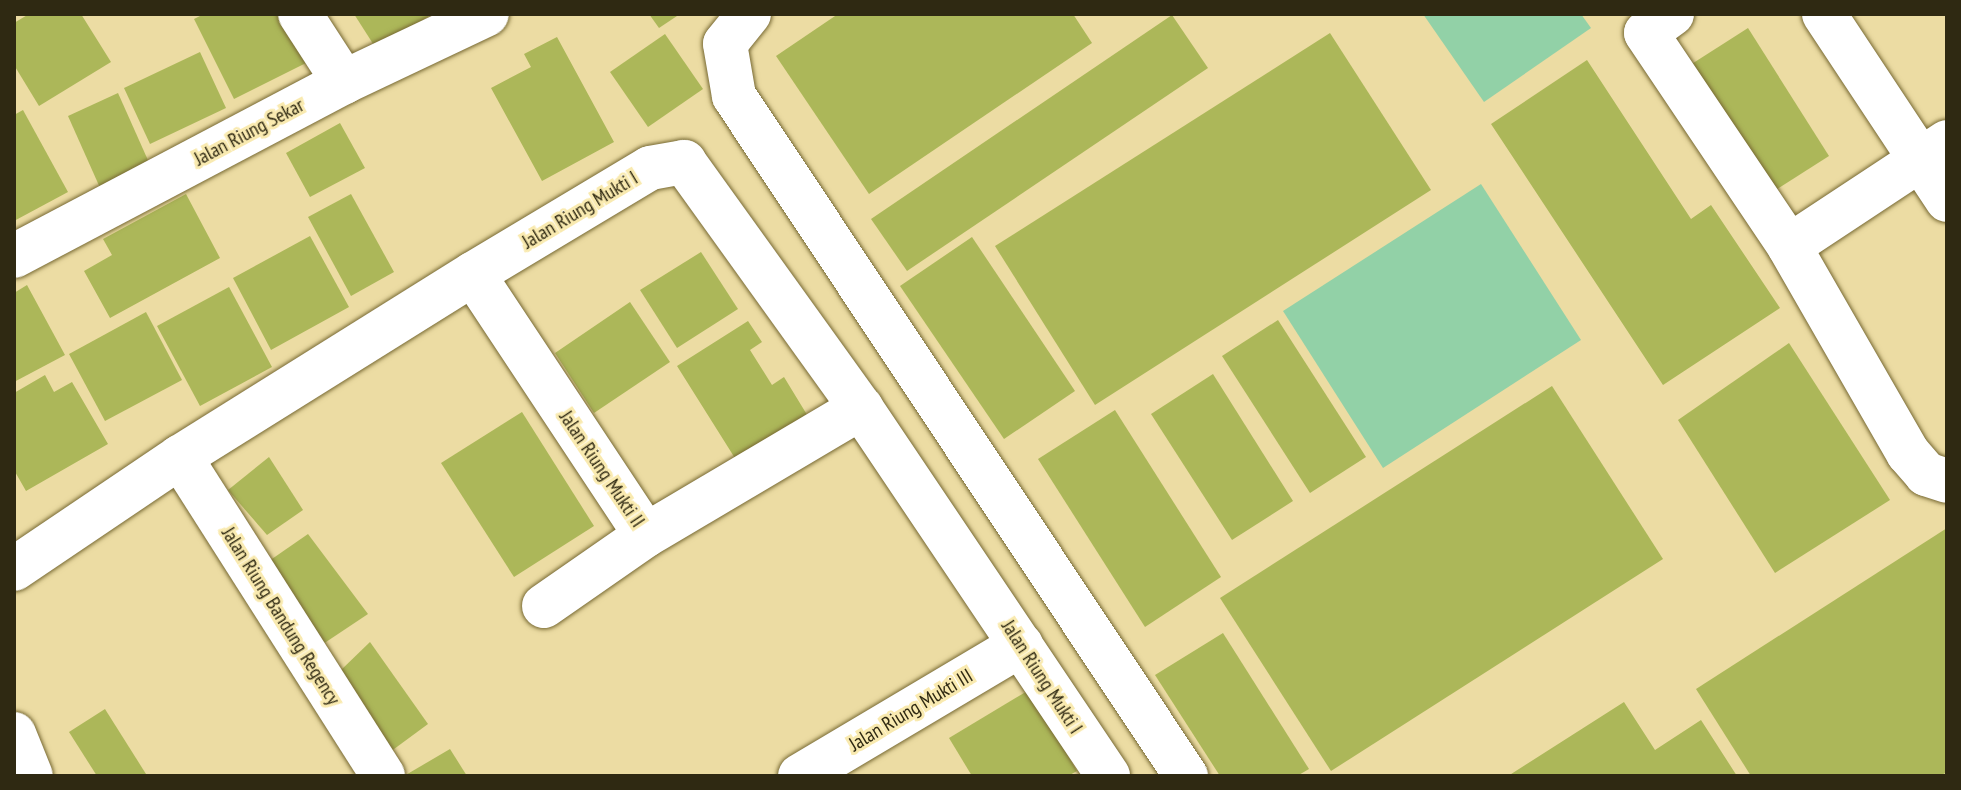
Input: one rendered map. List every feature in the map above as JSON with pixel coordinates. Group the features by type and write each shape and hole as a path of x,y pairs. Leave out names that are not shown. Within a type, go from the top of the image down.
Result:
{"street":[{"path":"300,14 344,82"},
{"name":"Jalan Riung Sekar","path":"14,256 344,82 487,14"},
{"path":"749,14 725,44 734,96 1186,776"},
{"path":"1824,14 1934,151 1947,200"},
{"path":"1650,20 1789,246 1908,453 1926,474 1947,481"},
{"path":"1789,246 1934,151"},
{"name":"Jalan Riung Mukti I","path":"14,569 180,457 473,274 650,168 684,162 861,408 1108,776"},
{"name":"Jalan Riung Mukti II","path":"473,274 646,535 861,408"},
{"name":"Jalan Riung Bandung Regency","path":"180,457 383,776"},
{"path":"544,606 646,535"},
{"name":"Jalan Riung Mukti III","path":"800,776 1021,645"},
{"path":"14,734 31,776"}],"green space":[{"path":"1423,14 1581,14 1591,28 1484,102"},
{"path":"1481,184 1581,340 1383,468 1283,311"}],"building":[{"path":"29,14 81,14 111,62 39,106 14,65 14,23"},
{"path":"204,14 289,14 312,60 234,99 194,19"},
{"path":"354,14 432,14 377,50"},
{"path":"649,14 680,14 659,28"},
{"path":"838,14 1073,14 1092,43 869,194 776,56"},
{"path":"1172,15 1208,68 907,271 871,219"},
{"path":"1748,28 1829,156 1768,195 1687,67"},
{"path":"1330,33 1431,190 1095,405 995,246"},
{"path":"665,34 703,89 648,127 610,72"},
{"path":"557,37 614,142 542,181 491,88 531,67 524,54"},
{"path":"200,52 226,108 150,144 124,88"},
{"path":"1587,60 1691,219 1711,205 1780,308 1663,385 1491,124"},
{"path":"118,93 151,167 101,190 68,116"},
{"path":"23,110 68,192 14,221 14,115"},
{"path":"340,123 365,168 310,197 286,153"},
{"path":"186,194 220,258 110,318 84,271 112,255 103,239"},
{"path":"351,194 394,272 351,296 308,217"},
{"path":"310,236 349,307 271,350 233,278"},
{"path":"972,237 1075,391 1004,439 900,286"},
{"path":"701,252 738,309 677,348 640,290"},
{"path":"27,285 65,355 14,382 14,293"},
{"path":"229,287 272,367 200,406 157,326"},
{"path":"630,302 670,362 594,413 555,353"},
{"path":"146,312 182,380 105,421 69,354"},
{"path":"1278,320 1366,457 1310,493 1222,356"},
{"path":"748,321 762,342 750,350 772,385 784,377 809,418 738,463 677,366"},
{"path":"1789,343 1890,500 1775,573 1678,420"},
{"path":"1213,374 1293,501 1232,540 1151,414"},
{"path":"45,375 54,392 72,382 108,444 26,491 14,470 14,393"},
{"path":"1552,386 1663,559 1331,771 1220,598"},
{"path":"1115,410 1221,577 1145,627 1038,459"},
{"path":"522,412 594,526 514,577 441,463"},
{"path":"269,457 303,510 267,535 228,490"},
{"path":"1947,528 1947,772 1940,776 1751,776 1696,689"},
{"path":"308,534 368,614 323,644 269,561"},
{"path":"1223,633 1309,769 1297,776 1220,776 1155,675"},
{"path":"370,642 428,724 390,752 340,671"},
{"path":"1029,690 1077,771 1068,776 972,776 949,738"},
{"path":"1624,702 1655,750 1701,720 1737,776 1508,776"},
{"path":"105,709 146,774 97,776 69,732"},
{"path":"450,749 467,776 404,776"}]}
